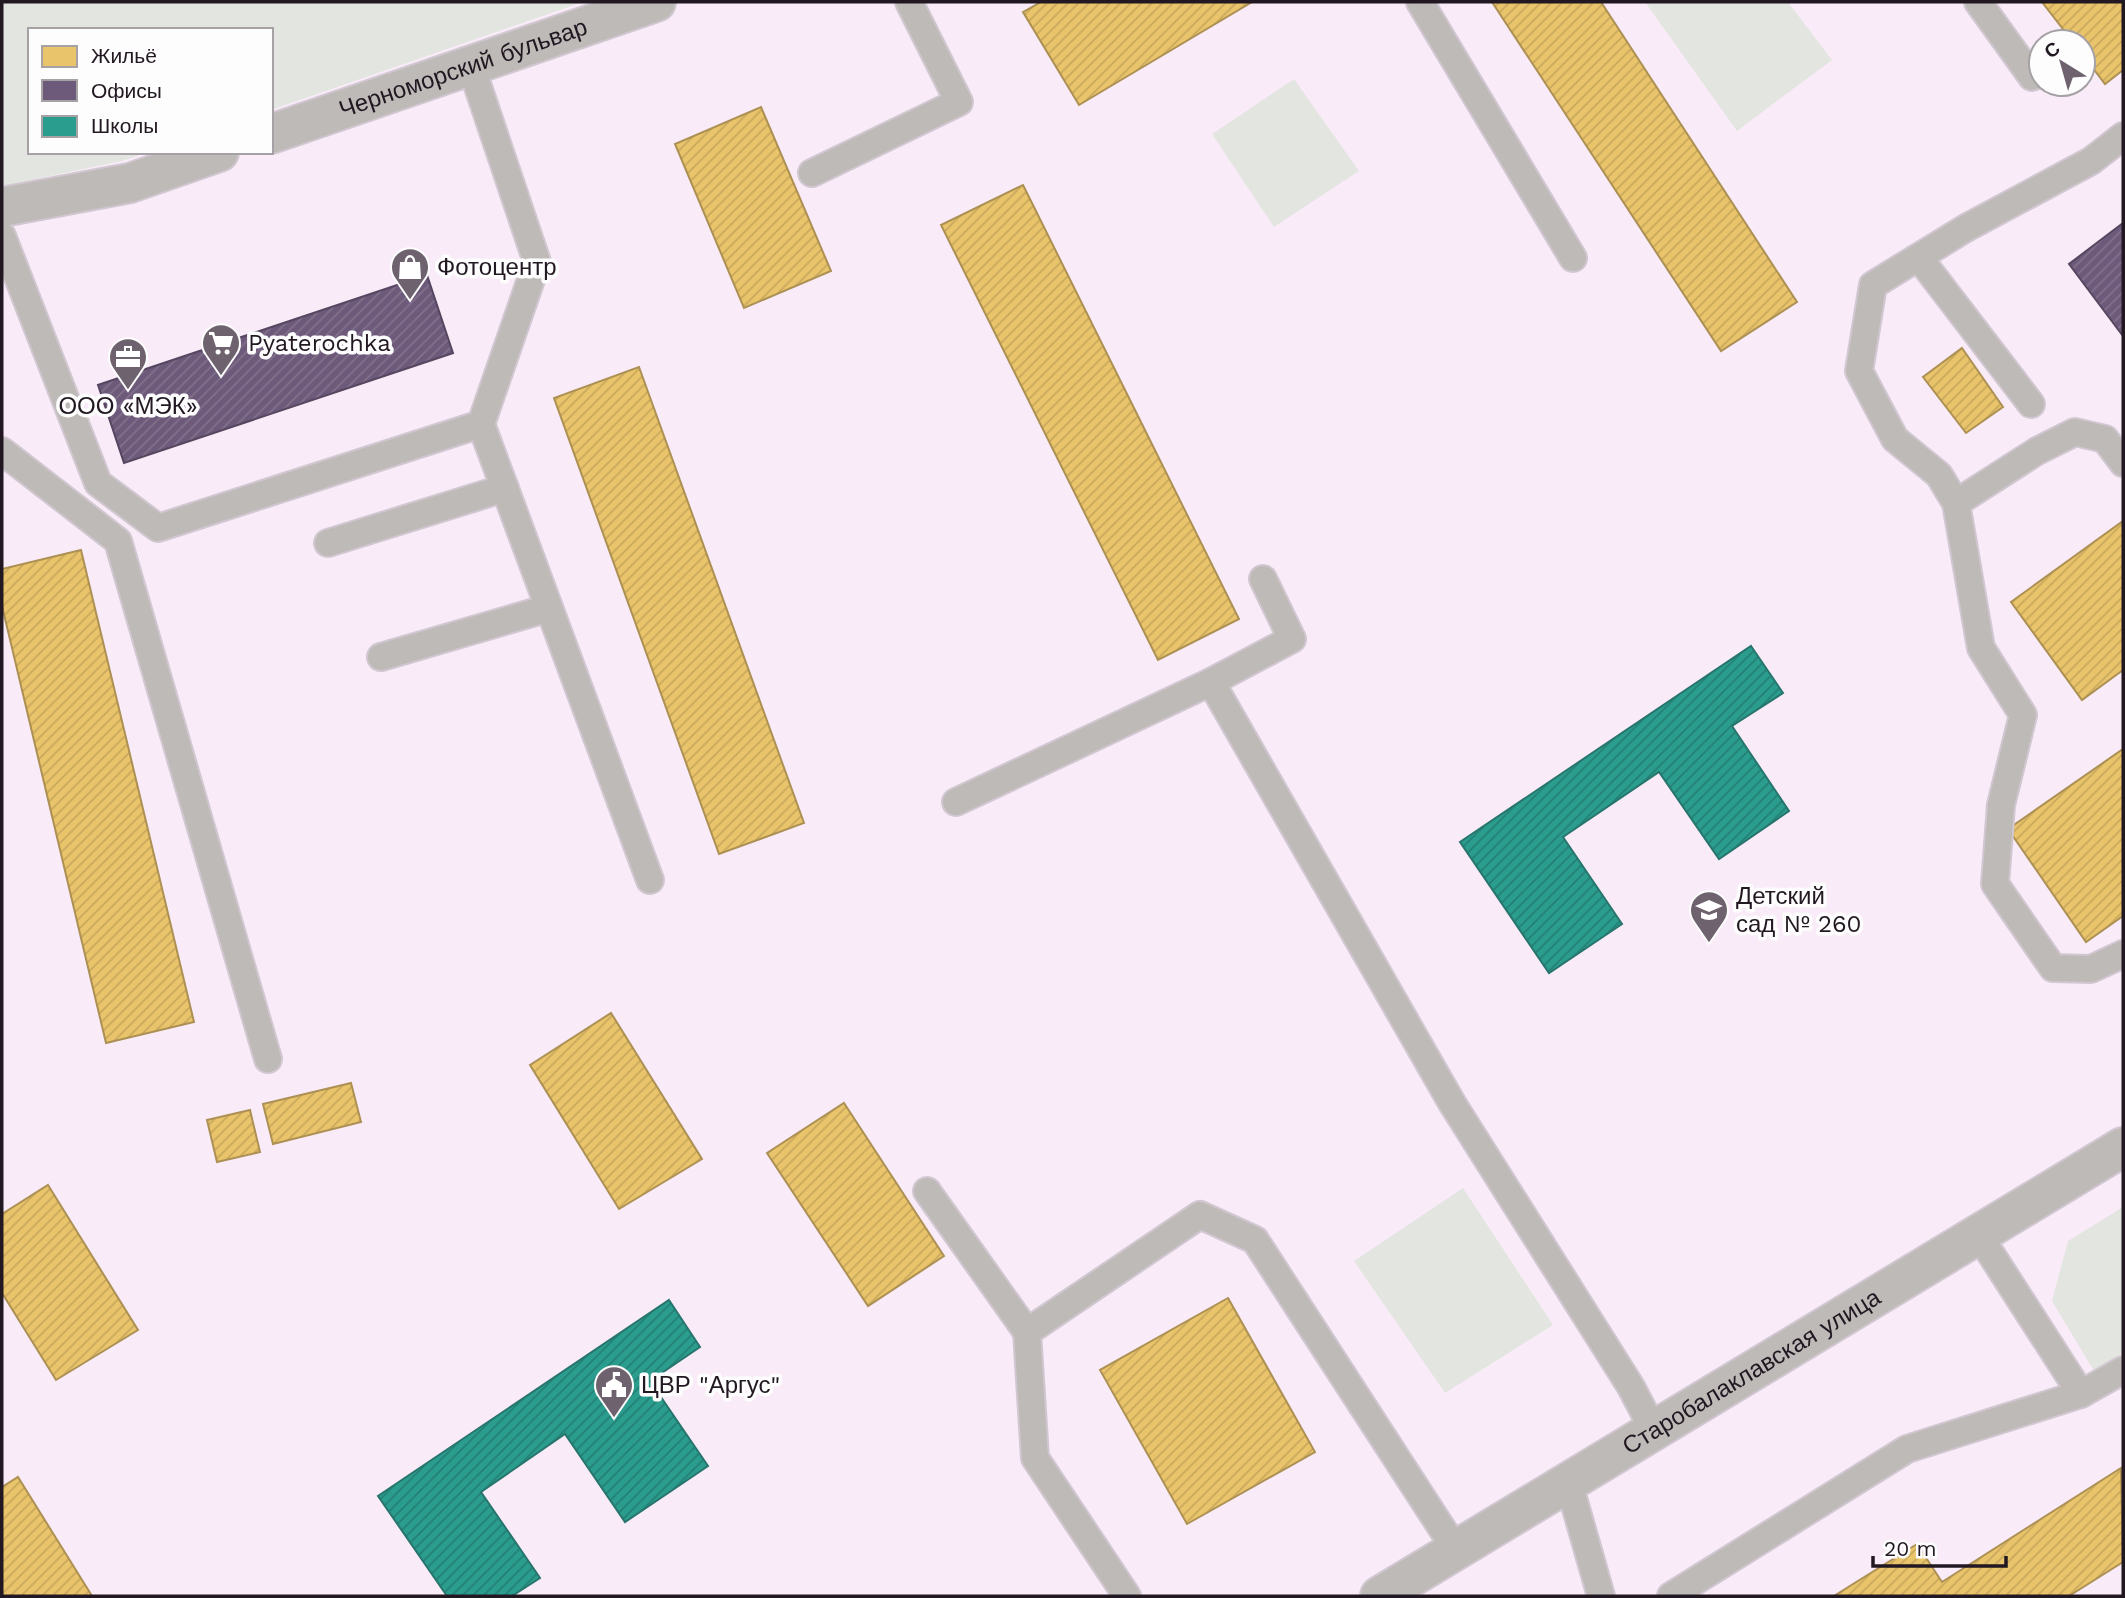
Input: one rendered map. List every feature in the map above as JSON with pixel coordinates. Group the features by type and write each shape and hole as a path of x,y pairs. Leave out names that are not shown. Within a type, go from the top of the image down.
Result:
{"street":[{"name":"Черноморский бульвар","path":"273,133 656,2"},
{"path":"2,207 130,183 213,154"},
{"name":"Старобалаклавская улица","path":"1380,1596 1980,1237 2123,1147"}],"lane":[{"path":"812,173 959,102 909,2"},
{"path":"1420,2 1573,258"},
{"path":"1978,2 2027,70"},
{"path":"471,66 537,261 481,424 650,880"},
{"path":"2123,136 2091,161 1966,228 1920,259 1873,285 1859,371 1895,439 1938,475 1956,503 1981,648 2022,715 2001,805 1995,884 2053,968 2091,969 2123,954"},
{"path":"2,236 99,483 158,527 481,424"},
{"path":"1920,259 2031,404"},
{"path":"1956,503 2037,451 2074,432 2105,439 2123,463"},
{"path":"2,451 118,541 268,1059"},
{"path":"328,543 505,488"},
{"path":"956,802 1211,682 1292,639 1263,579"},
{"path":"381,657 549,608"},
{"path":"1211,682 1452,1103 1631,1387 1654,1431"},
{"path":"927,1191 1027,1332 1035,1458 1126,1596"},
{"path":"1027,1332 1200,1215 1255,1240 1456,1550"},
{"path":"1980,1237 2081,1394"},
{"path":"1671,1596 1908,1449 2081,1394 2123,1370"},
{"path":"1562,1488 1573,1498 1601,1596"}],"shaded area":[{"path":"2,2 583,2 273,109 273,28 28,28 28,154 143,154 122,161 2,186"},
{"path":"1645,2 1788,2 1832,60 1737,131"},
{"path":"1294,79 1359,171 1274,227 1212,134"},
{"path":"1463,1188 1553,1325 1445,1393 1354,1261"},
{"path":"2123,1207 2123,1353 2094,1371 2052,1301 2068,1241"}],"building: Жильё":[{"path":"1041,2 1252,2 1079,105 1023,12"},
{"path":"1492,2 1601,2 1797,302 1721,351"},
{"path":"2042,2 2123,2 2123,70 2105,84 2097,73 2097,28 2062,28"},
{"path":"761,107 831,271 744,308 675,144"},
{"path":"1023,185 1239,619 1158,660 941,225"},
{"path":"1962,348 2003,407 1966,433 1923,377"},
{"path":"639,367 804,823 719,854 554,398"},
{"path":"2123,521 2123,670 2082,700 2011,602"},
{"path":"81,550 194,1022 106,1043 2,606 2,569"},
{"path":"2123,749 2123,916 2086,942 2008,829"},
{"path":"611,1013 702,1159 619,1209 530,1065"},
{"path":"351,1083 361,1122 273,1144 263,1104"},
{"path":"844,1103 944,1256 868,1306 767,1153"},
{"path":"250,1110 260,1152 217,1162 207,1120"},
{"path":"48,1185 138,1330 56,1380 2,1293 2,1214"},
{"path":"1228,1298 1315,1452 1187,1524 1100,1370"},
{"path":"2121,1468 2123,1562 2069,1596 1834,1596 1917,1544 1942,1582"},
{"path":"18,1477 92,1596 2,1596 2,1487"}],"building: Офисы":[{"path":"2123,223 2123,336 2069,264"},
{"path":"427,275 453,353 124,463 98,385"}],"building: Школы":[{"path":"1751,646 1783,693 1732,726 1789,811 1719,859 1659,772 1563,837 1622,924 1549,973 1460,842"},
{"path":"669,1300 700,1347 650,1381 708,1466 625,1522 565,1434 481,1492 540,1578 512,1596 447,1596 378,1496"}],"place":[{"name":"Фотоцентр","path":"410,301"},
{"name":"Pyaterochka","path":"221,377"},
{"name":"ООО «МЭК»","path":"128,391"},
{"name":"Детский сад № 260","path":"1709,944"},
{"name":"ЦВР \"Аргус\"","path":"614,1419"}]}
